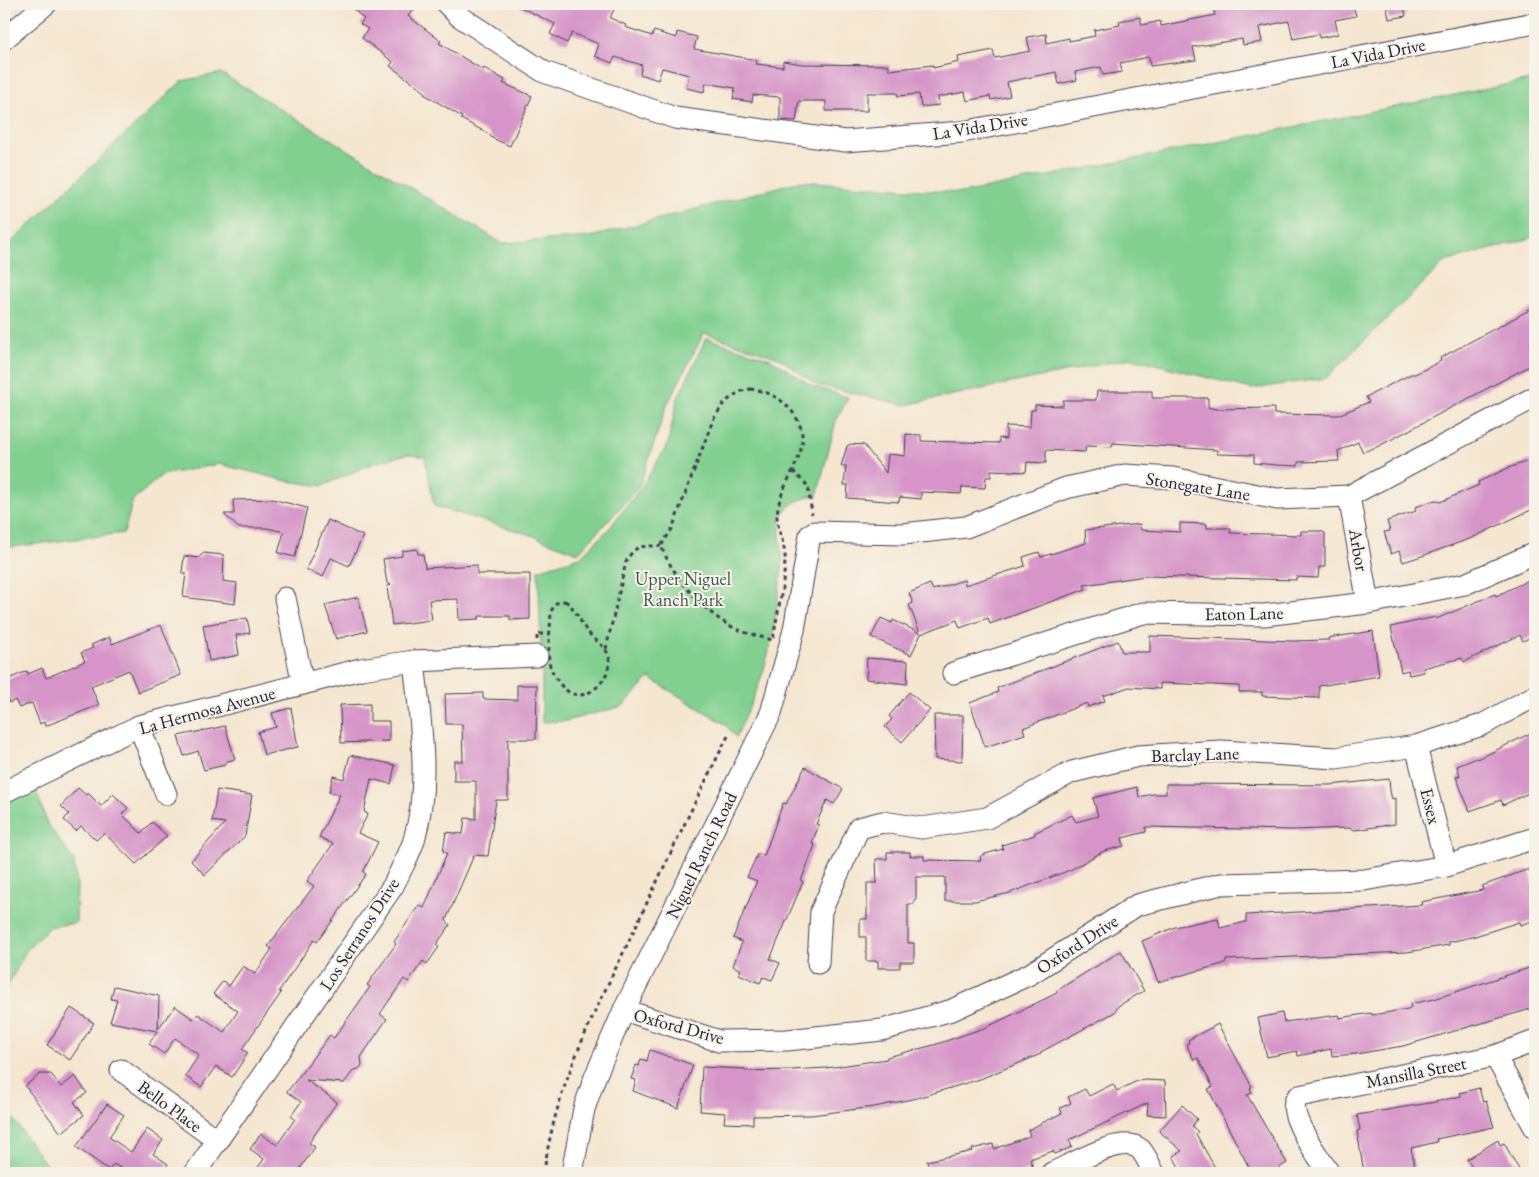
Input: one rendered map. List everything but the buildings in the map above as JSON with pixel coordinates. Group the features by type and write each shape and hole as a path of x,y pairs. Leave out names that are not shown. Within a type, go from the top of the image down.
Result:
{"street":[{"path":"4,39 46,4"},
{"name":"La Vida Drive","path":"447,4 458,16 544,72 675,118 845,141 962,132 1535,23"},
{"name":"Stonegate Lane","path":"814,532 904,534 966,527 1066,488 1125,475 1172,478 1277,499 1349,496 1535,397"},
{"name":"Arbor","path":"1349,496 1368,603"},
{"name":"Niguel Ranch Road","path":"572,1173 584,1109 595,1077 624,1010 771,713 794,630 808,541 814,532"},
{"name":"Eaton Lane","path":"953,673 1143,613 1264,615 1368,603 1465,584 1535,553"},
{"path":"285,598 303,684"},
{"name":"La Hermosa Avenue","path":"4,792 139,726 361,669 414,661 537,656"},
{"name":"Los Serranos Drive","path":"195,1173 393,886 413,841 422,803 423,751 414,661"},
{"name":"Barclay Lane","path":"818,963 821,911 859,828 882,822 922,828 987,818 1072,772 1138,756 1221,751 1336,758 1416,746 1482,725 1535,696"},
{"path":"139,726 166,794"},
{"name":"Essex","path":"1416,746 1446,866"},
{"name":"Oxford Drive","path":"624,1010 719,1041 787,1040 882,1030 952,1010 1030,974 1137,905 1221,884 1364,880 1446,866 1535,838"},
{"name":"Mansilla Street","path":"1330,1173 1294,1116 1295,1099 1303,1094 1495,1056 1535,1041"},
{"path":"1495,1056 1535,1128"},
{"name":"Bello Place","path":"121,1070 218,1141"},
{"path":"1052,1173 1117,1144 1132,1144 1141,1150 1154,1173"}],"path":[{"path":"750,389 764,391 783,401 798,418 802,441 801,455 779,500 777,516 785,559 772,640 751,635 722,620 693,594 667,561 660,546 672,529 713,420 724,402 740,392 750,389"},
{"path":"794,471 808,486 814,532"},
{"path":"606,648 591,637 580,621 574,606 565,601 556,603 551,611 550,667 566,690 576,694 587,694 602,684 610,659 606,648 626,562 632,551 640,546 660,546"},
{"path":"544,1173 548,1138 557,1107 588,1026 729,734"}],"green space":[{"path":"221,73 502,243 590,237 801,181 962,193 1535,79 1535,237 1445,262 1326,378 1251,389 1132,358 905,405 817,385 779,358 704,333 667,405 639,487 578,553 531,535 434,506 425,457 408,454 376,462 322,486 287,481 219,464 162,475 133,500 124,533 4,548 4,249 182,81"},
{"name":"Upper Niguel Ranch Park","path":"706,338 771,359 814,387 848,397 836,421 817,496 807,496 794,503 782,515 780,531 782,568 776,615 766,662 753,700 736,737 725,724 649,678 623,706 566,721 542,722 538,570 580,557 608,530 640,489 668,444 677,400"},
{"path":"35,787 47,823 74,861 77,885 76,923 49,927 26,951 4,993 4,804"},
{"path":"4,1106 49,1169 47,1173 4,1173"}]}
